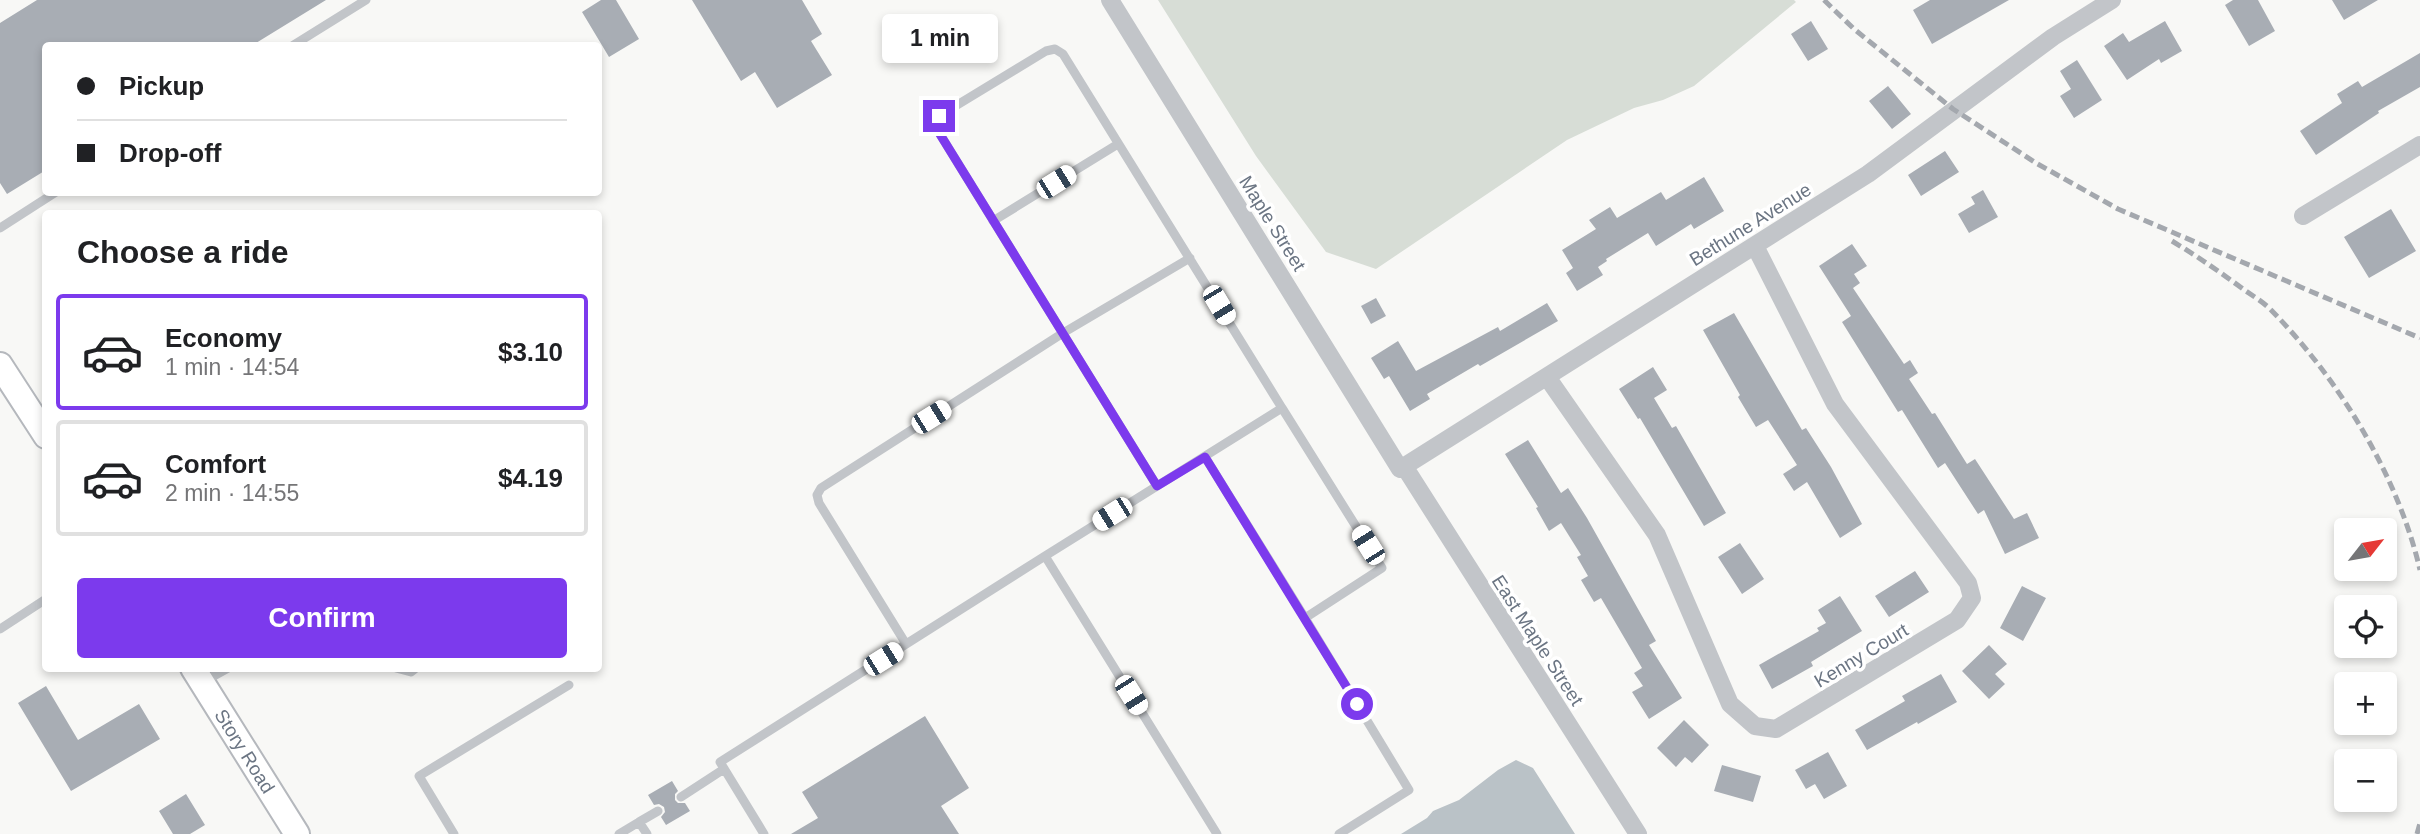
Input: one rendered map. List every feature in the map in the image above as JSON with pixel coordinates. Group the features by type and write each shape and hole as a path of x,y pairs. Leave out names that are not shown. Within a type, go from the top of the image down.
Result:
{"street":[{"name":"Maple Street","path":"1110,0 1402,468"},
{"name":"Bethune Avenue","path":"1402,468 1868,174 2053,37 2112,0"},
{"path":"2303,216 2420,145"},
{"name":"Kenny Court","path":"1547,377 1657,535 1730,704 1755,726 1776,729 1957,620 1972,598 1968,583 1835,404 1755,246"},
{"path":"0,365 42,430"},
{"name":"East Maple Street","path":"1402,468 1638,834"},
{"name":"Story Road","path":"197,676 297,834"}],"lane":[{"path":"298,42 366,0"},
{"path":"1157,486 938,131 939,116 1046,51 1055,49 1063,54 1382,568 1305,618"},
{"path":"993,221 1118,144"},
{"path":"0,228 50,196"},
{"path":"906,644 820,503 817,495 821,488 1063,333 1190,258"},
{"path":"764,834 720,762 1282,408"},
{"path":"1205,457 1409,790 1339,834"},
{"path":"1045,556 1217,834"},
{"path":"0,629 42,602"},
{"path":"454,834 419,776 569,684"},
{"path":"681,797 724,769"},
{"path":"620,834 658,811"},
{"path":"639,822 647,834"}],"shaded area":[{"path":"1158,0 1796,2 1694,86 1663,100 1634,108 1567,140 1376,269 1326,252 1256,156"},
{"path":"1516,760 1533,768 1575,834 1401,834 1427,818 1433,811 1459,800 1498,770"}],"building":[{"path":"37,0 326,0 258,42 42,42 42,172 7,194 0,183 0,23"},
{"path":"601,0 616,0 639,39 609,57 582,12"},
{"path":"692,0 802,0 822,34 811,41 832,75 777,108 755,72 741,81"},
{"path":"1930,0 2009,0 1932,44 1913,10"},
{"path":"2233,0 2258,0 2275,31 2249,46 2225,5"},
{"path":"2332,0 2378,0 2344,20"},
{"path":"1811,21 1828,49 1808,61 1791,34"},
{"path":"2165,21 2182,51 2161,63 2159,59 2127,80 2104,46 2123,33 2129,42"},
{"path":"2420,53 2420,87 2378,111 2379,113 2316,155 2300,131 2342,103 2337,94 2358,81 2362,87"},
{"path":"2077,60 2102,100 2074,118 2060,96 2071,89 2060,71"},
{"path":"1888,86 1911,114 1892,129 1869,101"},
{"path":"1945,151 1959,172 1921,196 1908,175"},
{"path":"1704,177 1724,211 1694,229 1691,224 1656,246 1648,233 1606,259 1607,261 1598,267 1603,275 1577,291 1566,273 1573,268 1562,250 1596,229 1589,220 1610,207 1617,218 1661,192 1666,200"},
{"path":"1983,190 1998,217 1969,233 1958,214 1975,204 1971,197"},
{"path":"2391,209 2416,251 2369,278 2344,237"},
{"path":"1852,244 1867,266 1854,274 1860,283 1853,288 1904,364 1910,360 1918,373 1909,379 1932,414 1935,413 1967,464 1975,459 2014,519 2027,513 2039,538 2005,554 1984,510 1978,514 1945,463 1938,468 1902,410 1898,412 1842,322 1851,316 1819,266"},
{"path":"1376,298 1386,316 1371,324 1361,306"},
{"path":"1547,303 1558,321 1427,394 1430,399 1410,411 1389,376 1384,379 1371,358 1398,341 1416,371 1498,327 1500,331"},
{"path":"1734,313 1802,430 1806,428 1831,467 1862,524 1840,538 1807,482 1794,491 1783,474 1797,465 1768,420 1756,427 1703,330"},
{"path":"1653,367 1667,390 1654,398 1672,428 1676,426 1726,513 1704,526 1640,418 1638,419 1619,389"},
{"path":"1528,440 1561,493 1568,488 1587,518 1656,641 1649,645 1682,698 1649,719 1632,692 1643,686 1634,673 1642,668 1601,598 1594,602 1581,580 1588,576 1577,557 1581,555 1561,523 1549,531 1536,508 1538,507 1505,454"},
{"path":"1740,543 1764,579 1742,594 1718,557"},
{"path":"1915,571 1929,592 1889,617 1875,596"},
{"path":"2022,586 2046,598 2023,641 2000,628"},
{"path":"1840,596 1862,631 1811,662 1813,666 1772,689 1759,665 1819,631 1817,628 1826,623 1818,610"},
{"path":"1989,645 2007,664 1995,674 2005,684 1989,699 1962,671"},
{"path":"1941,674 1957,702 1867,750 1855,730 1905,701 1902,696"},
{"path":"46,686 78,740 139,704 160,739 71,791 18,703"},
{"path":"925,716 969,788 941,806 959,834 791,834 818,818 802,792"},
{"path":"1684,720 1709,745 1692,763 1685,757 1676,767 1657,748"},
{"path":"1828,752 1847,786 1824,799 1815,784 1806,789 1795,770"},
{"path":"1722,765 1761,776 1753,802 1714,791"},
{"path":"672,781 678,791 675,800 685,803 690,811 666,825 661,817 665,812 664,807 654,805 648,795"},
{"path":"186,794 205,825 190,834 173,834 159,811"}],"railway":[{"path":"1824,0 1854,29 1953,109 2036,163 2118,209 2420,338"},
{"path":"2172,241 2266,306 2321,368 2343,399 2381,465 2397,500 2420,570"},
{"path":"2417,834 2420,823"}],"route":[{"path":"939,116 938,131 1157,486 1205,457 1357,704"}]}
